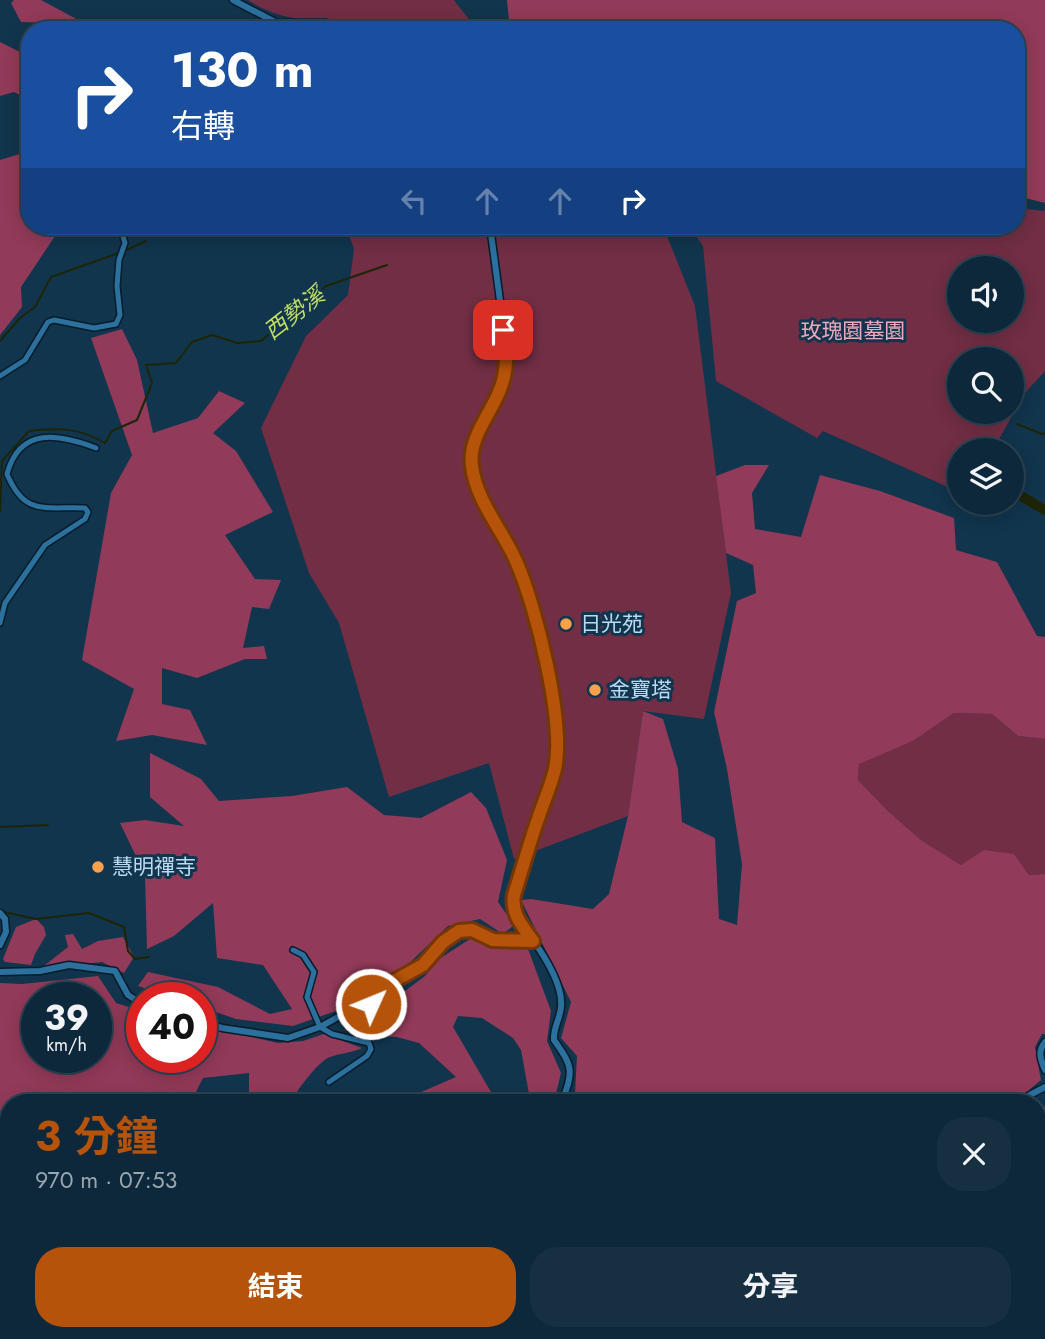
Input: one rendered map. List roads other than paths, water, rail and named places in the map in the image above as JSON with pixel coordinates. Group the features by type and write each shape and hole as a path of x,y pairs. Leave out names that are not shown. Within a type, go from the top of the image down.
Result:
{"street":[{"path":"233,0 267,21"},
{"path":"0,376 25,360 48,322 54,320 94,328 116,324 120,315 117,286 119,260 125,243 123,235"},
{"path":"491,235 507,353 506,370 501,388 471,453 472,466 478,490 516,560 544,650 557,746 555,768 514,895 514,913 552,972 560,992 561,1006 554,1040 568,1059 570,1068 570,1079 565,1094"},
{"path":"0,623 5,603 44,545 85,519 88,512 85,508 31,506 20,499 7,474 11,462 24,444 33,438 68,437 96,448"},
{"path":"0,914 5,919 6,932 0,945"},
{"path":"217,1027 288,1038 320,1027 356,1007 379,999 396,980 423,965 443,942 459,931 472,930 493,940 533,941"},
{"path":"293,950 303,955 314,972 307,997 320,1027 332,1034 369,1043 371,1049 367,1056 329,1082"},
{"path":"0,972 40,971 69,965 115,971 126,991"},
{"path":"1045,1042 1040,1048 1045,1070"}],"waterway":[{"path":"124,251 146,241"},
{"path":"0,341 20,318 35,307 51,277 119,253"},
{"name":"西勢溪","path":"0,512 2,461 29,431 68,430 86,434 105,443 112,431 137,420 152,383 146,365 176,363 192,342 212,335 237,343 261,341 326,286 387,265"},
{"path":"1017,424 1045,433"},
{"path":"1024,498 1045,510"},
{"path":"0,827 48,825"},
{"path":"4,912 36,919 89,913 124,927 128,951 135,959 149,957"}],"place":[{"name":"日光苑","path":"566,624"},
{"name":"金寶塔","path":"595,690"},
{"name":"慧明禪寺","path":"98,867"}],"park label":[{"name":"玫瑰園墓園","path":"853,331"}]}
